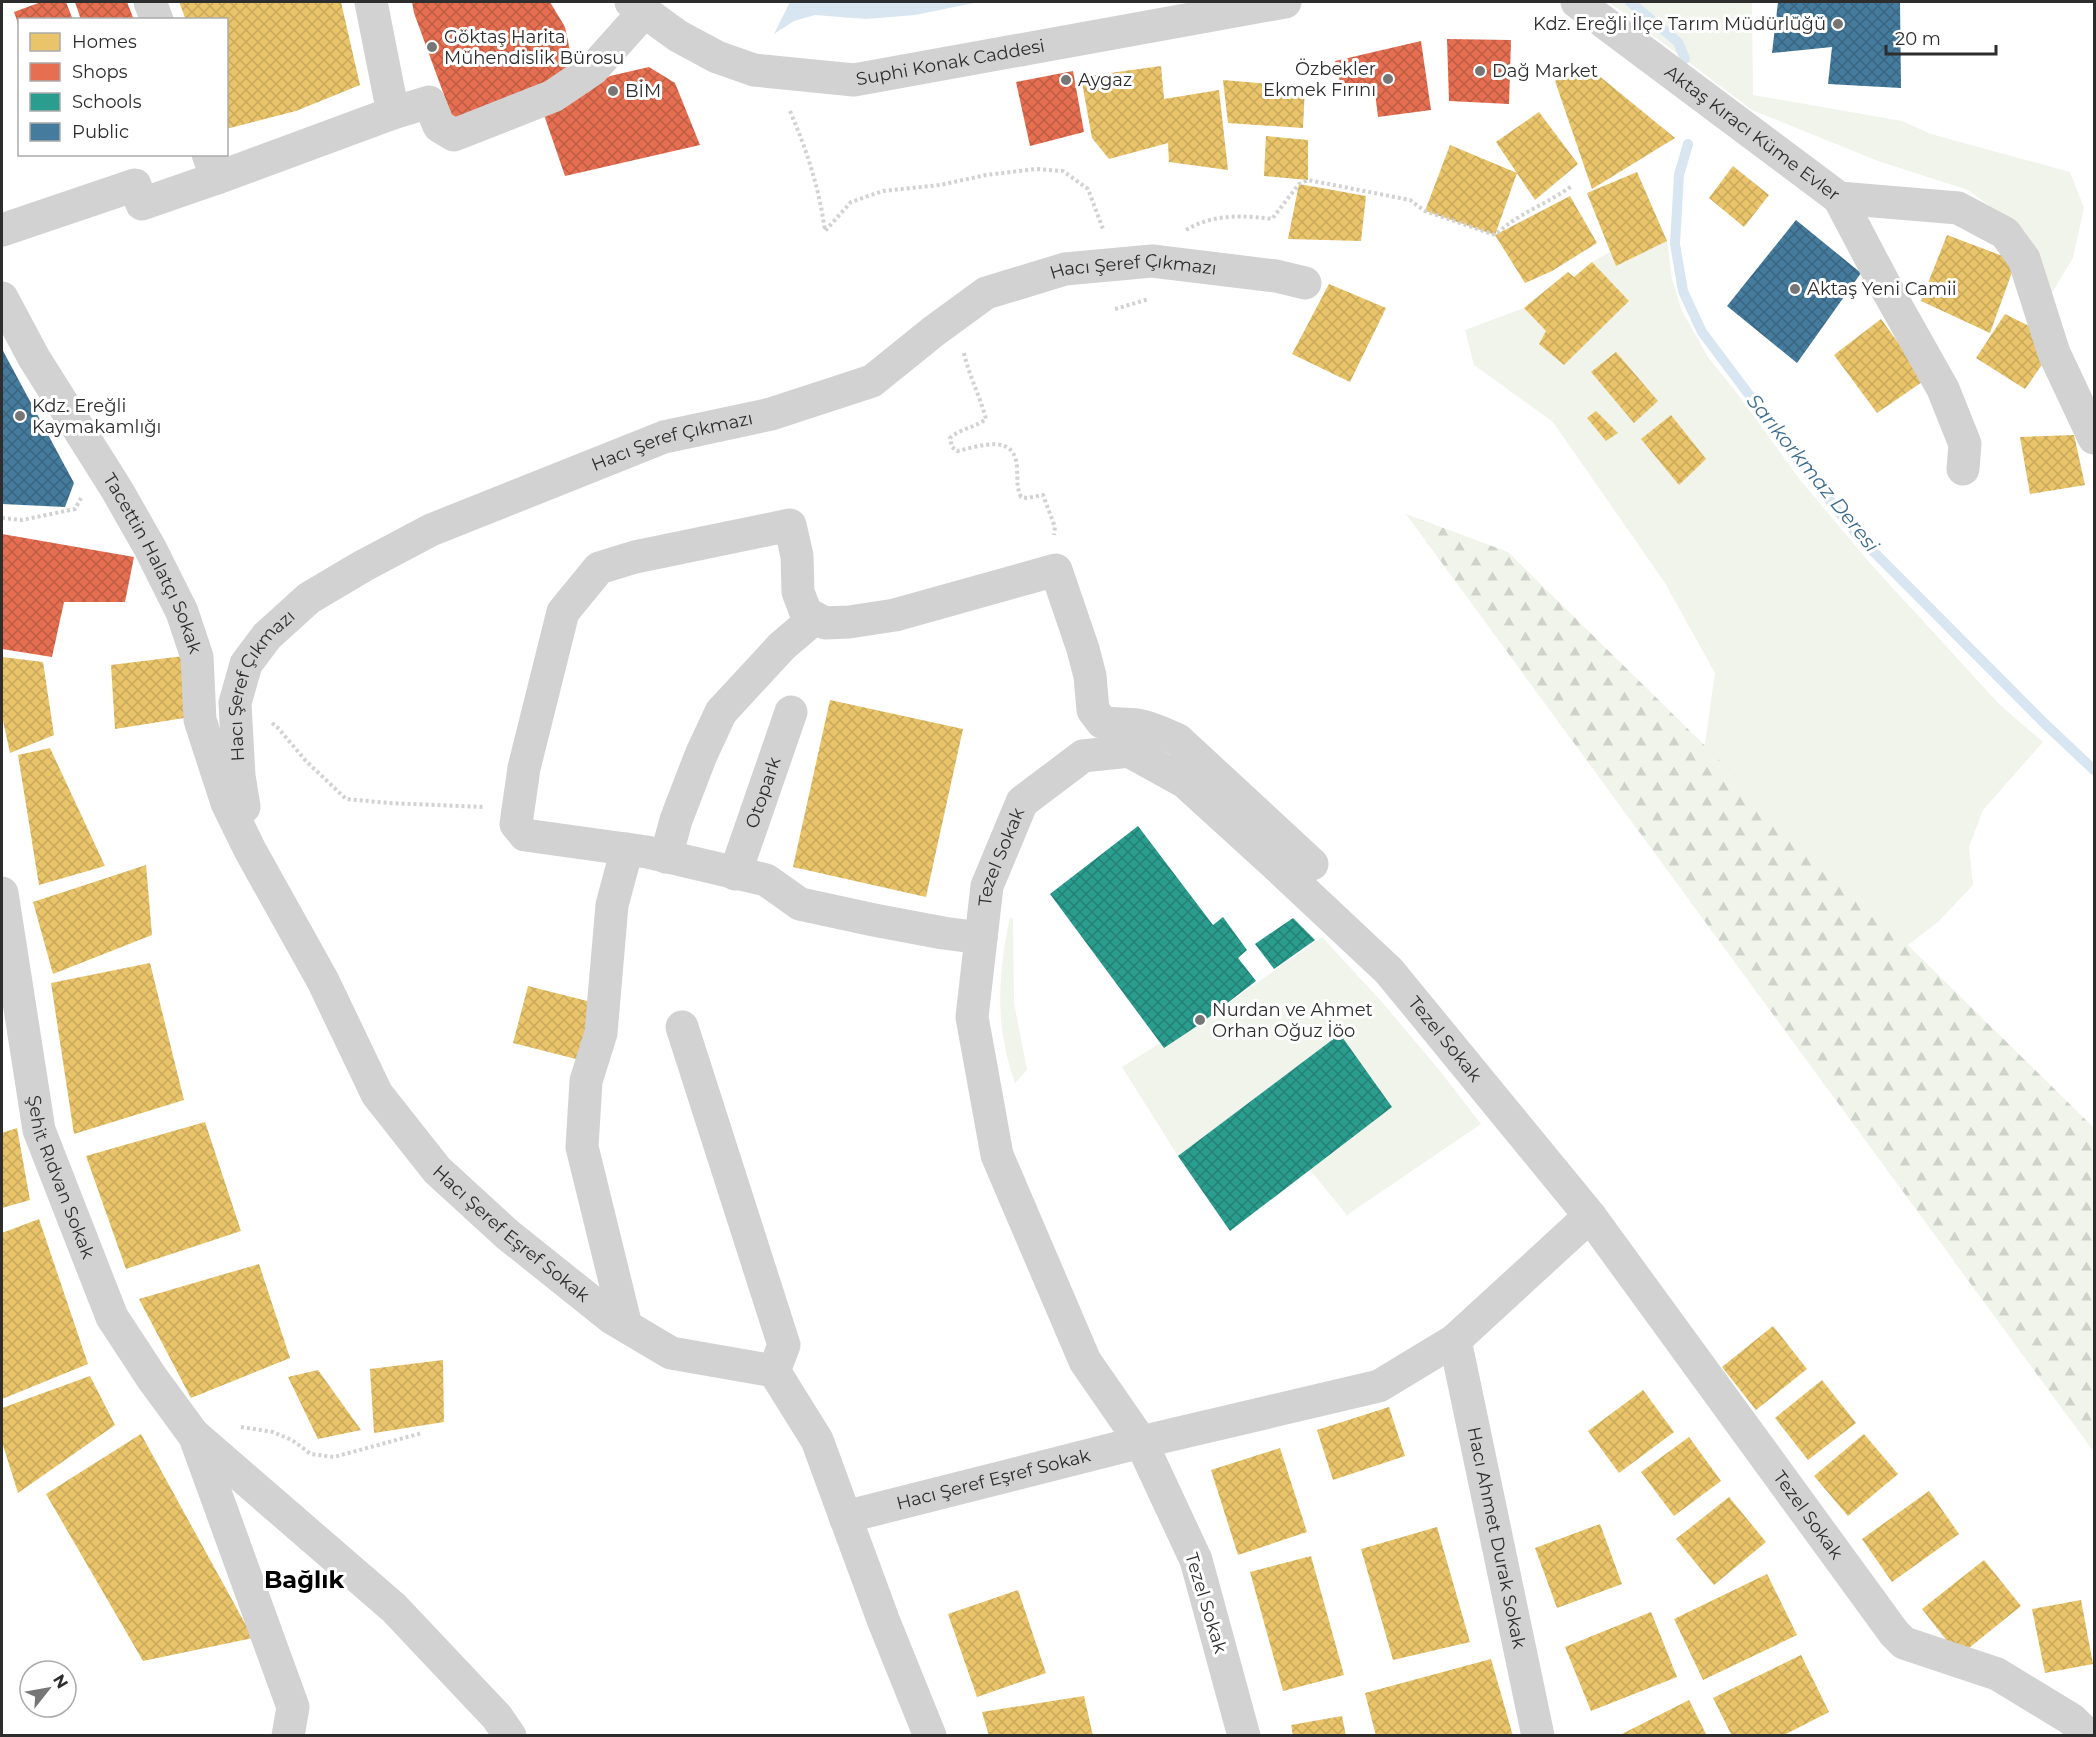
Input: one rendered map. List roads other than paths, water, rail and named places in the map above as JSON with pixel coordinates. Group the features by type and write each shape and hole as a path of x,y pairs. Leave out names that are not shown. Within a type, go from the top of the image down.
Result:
{"street":[{"path":"150,2 156,18"},
{"path":"370,2 393,112"},
{"name":"Suphi Konak Caddesi","path":"638,7 678,36 717,57 754,70 854,80 1285,2"},
{"name":"Aktaş Kıracı Küme Evler","path":"1577,2 1839,198 1958,208 2005,232 2024,259 2054,353 2094,438"},
{"path":"2,230 135,185 142,204 212,166 429,102 439,126 454,135 553,96 593,69 638,7"},
{"path":"1839,198 1943,389 1965,444 1964,469"},
{"name":"Hacı Şeref Çıkmazı","path":"250,850 239,776 235,704 246,664 267,636 309,598 363,566 431,530 664,437 771,414 872,381 934,330 986,293 1065,269 1152,261 1276,276 1305,283"},
{"name":"Tacettin Halatçı Sokak","path":"2,298 34,358 101,463 150,548 182,612 197,657 200,720 227,803 250,850"},
{"path":"981,938 885,922 800,904 766,880 666,857 627,849 525,835 516,824 524,768 563,612 599,568 634,557 790,525 797,556 798,592 806,613 825,623 895,615 1056,570 1083,649 1090,676 1093,710 1102,722 1119,726 1136,725 1157,730 1178,740 1312,864"},
{"path":"666,857 676,820 701,754 721,712 782,646 815,618"},
{"name":"Otopark","path":"735,874 791,712"},
{"name":"Tezel Sokak","path":"1244,1736 1196,1560 1141,1442 1085,1361 997,1155 972,1017 987,886 1022,802 1083,756 1129,751 1185,782 1389,971 1590,1216 1894,1633 1908,1645 1997,1674 2070,1719 2089,1736"},
{"path":"626,1326 582,1147 586,1081 601,1033 612,905 627,849"},
{"name":"Hacı Şeref Eşref Sokak","path":"250,850 323,981 377,1094 437,1170 508,1235 612,1318 671,1353 774,1371"},
{"name":"Şehit Rıdvan Sokak","path":"2,893 39,1130 112,1317 152,1378 193,1434"},
{"path":"682,1027 784,1345 774,1371 817,1440 930,1736"},
{"path":"1141,1442 1379,1386 1455,1340 1590,1216"},
{"name":"Hacı Ahmet Durak Sokak","path":"1455,1340 1538,1736"},
{"path":"193,1434 293,1707 288,1736"},
{"path":"193,1434 394,1608 497,1717 510,1736"},
{"name":"Hacı Şeref Eşref Sokak","path":"845,1517 1141,1442"}],"waterway":[{"name":"Sarıkorkmaz Deresi","path":"1630,2 1678,42 1685,59"},
{"name":"Sarıkorkmaz Deresi","path":"1688,144 1679,175 1675,244 1683,291 1702,332 1858,536 2044,723 2094,770"}],"place":[{"name":"Kdz. Ereğli İlçe Tarım Müdürlüğü","path":"1838,24"},
{"name":"Göktaş Harita Mühendislik Bürosu","path":"432,47"},
{"name":"Dağ Market","path":"1480,71"},
{"name":"Özbekler Ekmek Fırını","path":"1388,79"},
{"name":"Aygaz","path":"1066,80"},
{"name":"BİM","path":"613,91"},
{"name":"Aktaş Yeni Camii","path":"1795,289"},
{"name":"Kdz. Ereğli Kaymakamlığı","path":"20,416"},
{"name":"Nurdan ve Ahmet Orhan Oğuz İöo","path":"1200,1020"}],"district":[{"name":"Bağlık","path":"304,1579"}]}
